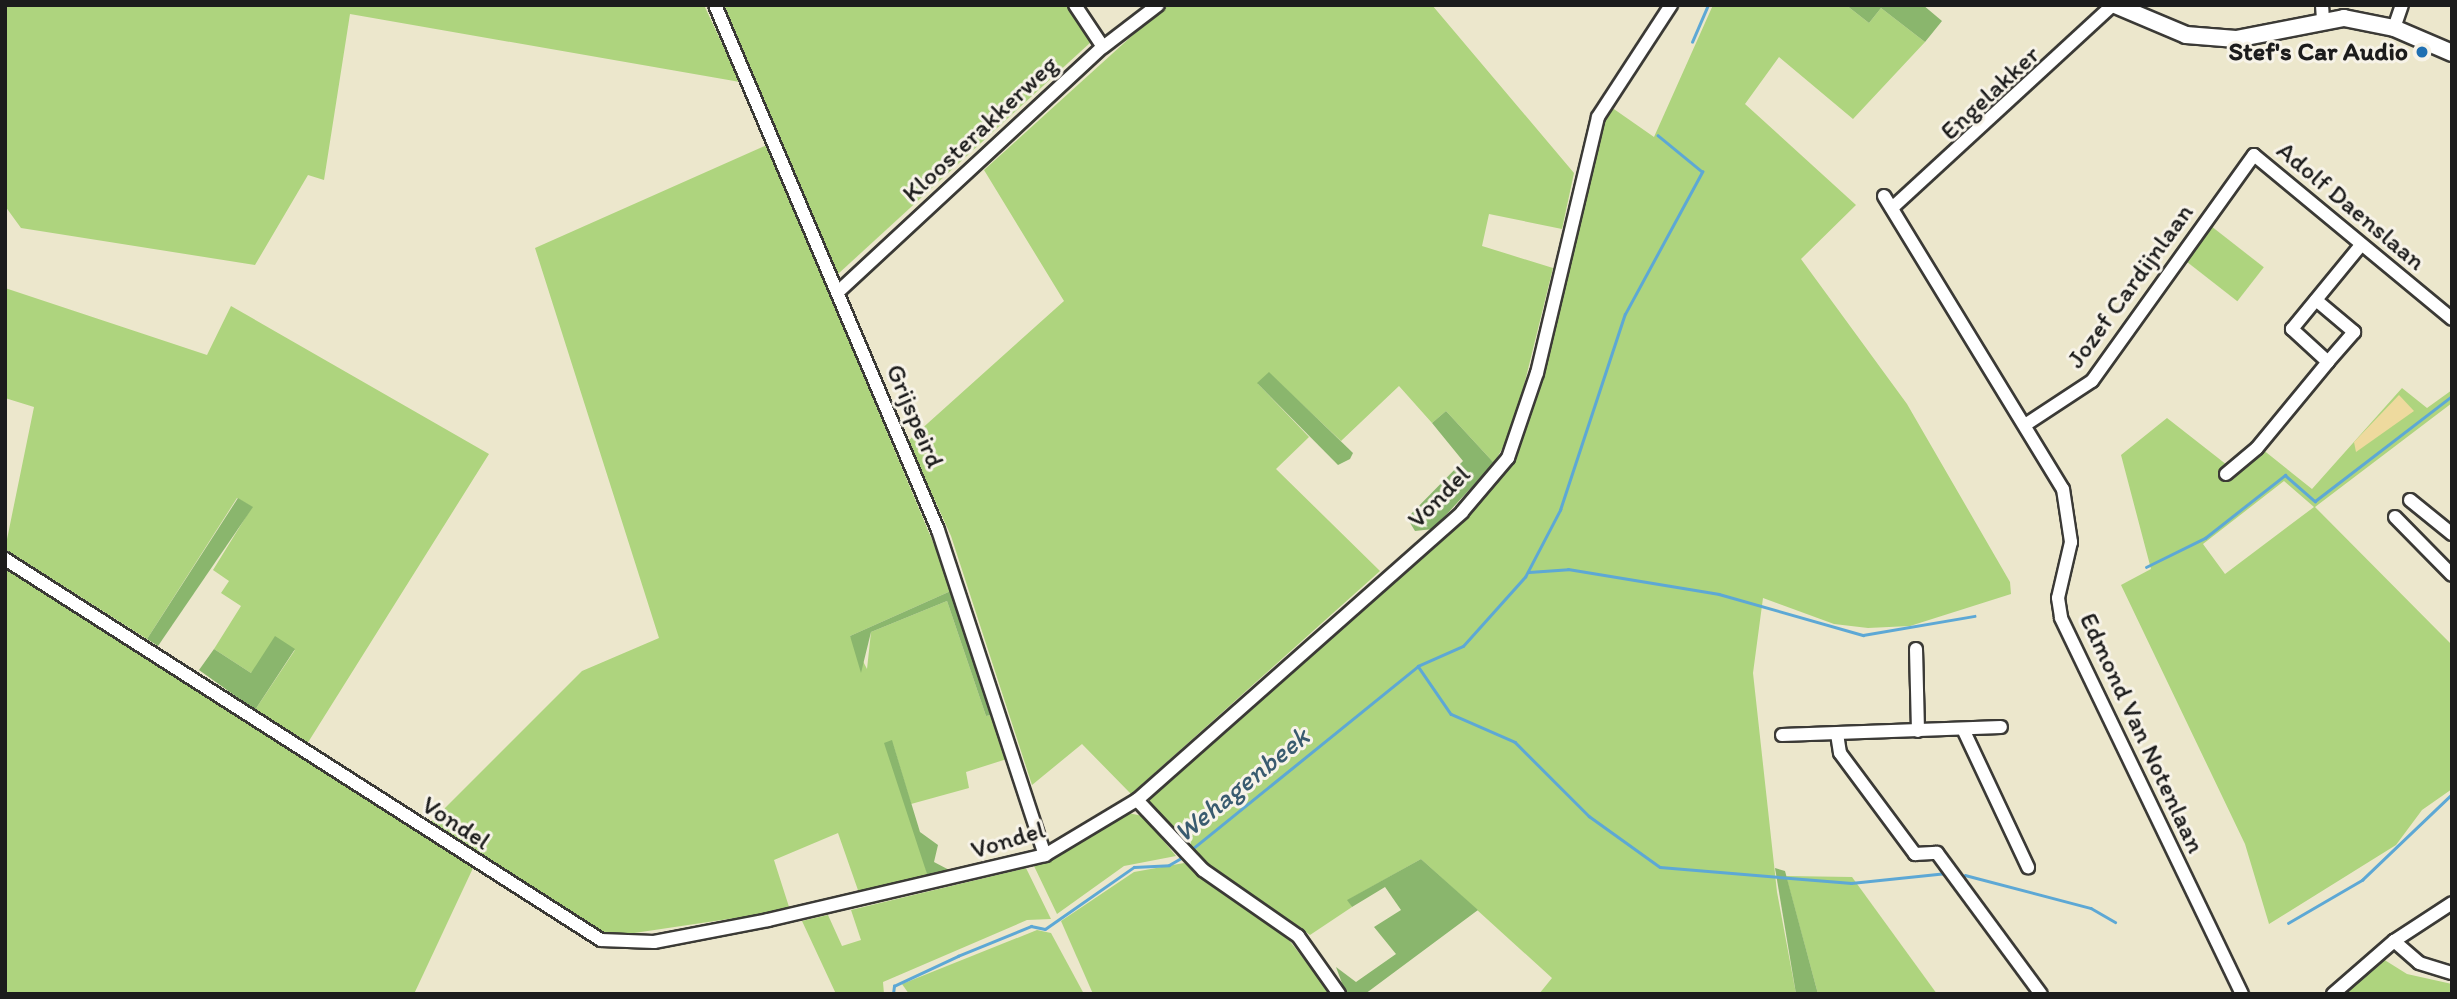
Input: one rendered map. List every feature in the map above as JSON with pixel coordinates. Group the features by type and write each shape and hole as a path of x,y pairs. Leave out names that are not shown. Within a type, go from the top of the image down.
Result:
{"main road":[{"path":"2114,5 2186,35 2219,39 2323,12 2394,28 2452,53"}],"street":[{"name":"Grijspeird","path":"715,5 938,530 1045,855"},
{"path":"1075,5 1103,47"},
{"name":"Kloosterakkerweg","path":"838,292 1103,47 1158,5"},
{"name":"Vondel","path":"5,559 601,940 654,942 743,925 1045,855 1137,800 1462,512 1507,458 1536,373 1598,117 1671,5"},
{"name":"Engelakker","path":"1892,208 2114,5"},
{"path":"2394,28 2402,5"},
{"name":"Adolf Daenslaan","path":"2254,155 2452,319"},
{"name":"Jozef Cardijnlaan","path":"2025,425 2092,381 2254,155"},
{"name":"Edmond Van Notenlaan","path":"1884,196 2063,489 2070,517 2061,618 2242,994"},
{"path":"2328,362 2292,329 2361,245"},
{"path":"2226,474 2257,449 2354,332 2316,300"},
{"path":"2410,500 2452,534"},
{"path":"2395,517 2452,575"},
{"path":"1916,649 1919,731"},
{"path":"1782,735 2001,727"},
{"path":"1963,729 2028,867"},
{"path":"1838,734 1839,753 1915,854 1937,853 2041,994"},
{"path":"1137,800 1203,870 1298,936 1339,994"},
{"path":"2333,994 2394,941 2452,904"},
{"path":"2394,941 2419,963 2452,973"}],"green space":[{"path":"5,5 704,5 740,82 350,14 324,180 308,175 255,265 21,228 5,206"},
{"path":"724,5 1069,5 1091,42 838,274"},
{"path":"1166,5 1432,5 1574,173 1562,229 1489,214 1482,246 1553,268 1513,430 1494,463 1446,411 1432,423 1399,386 1341,441 1269,373 1258,384 1309,437 1276,469 1380,571 1131,794 1082,744 1032,785 951,536 908,441 1064,301 984,170"},
{"path":"1713,5 1846,5 1869,23 1881,8 1925,42 1853,119 1779,57 1745,104 1856,205 1801,259 1907,404 2010,582 2011,594 1910,626 1868,628 1834,624 1763,598 1753,673 1777,892 1796,994 1539,994 1552,978 1421,859 1348,900 1352,907 1310,935 1193,854 1145,800 1514,458 1605,117 1611,107 1654,137"},
{"path":"1846,5 1923,5 1942,21 1925,42 1881,8 1869,23"},
{"path":"767,145 953,590 850,636 867,669 871,632 947,601 986,716 996,714 1010,758 966,772 969,788 911,804 892,741 928,877 859,893 838,833 774,860 790,910 614,936 585,926 430,823 582,671 659,638 535,248"},
{"path":"2211,226 2264,267 2237,301 2185,260"},
{"path":"5,288 207,355 231,306 489,454 307,744 255,710 295,650 251,673 214,649 241,606 221,593 229,581 213,570 252,507 237,498 147,639 5,549 34,407 5,398"},
{"path":"1269,372 1353,453 1350,459 1338,465 1257,383"},
{"path":"2402,388 2427,408 2452,390 2452,403 2315,507 2452,645 2452,789 2422,810 2396,845 2269,924 2245,844 2121,585 2151,569 2121,455 2167,418 2227,465 2262,449 2312,489","holes":["2284,481 2314,507 2225,574 2203,544"]},
{"path":"1446,411 1494,463 1433,529 1415,531 1407,518 1463,461 1432,423"},
{"path":"238,498 253,507 158,646 147,639"},
{"path":"5,568 473,868 414,994 5,994"},
{"path":"953,590 996,714 986,716 947,601 871,632 861,673 850,636"},
{"path":"275,636 295,649 255,710 199,670 214,649 251,673"},
{"path":"892,740 920,832 938,845 934,862 953,872 928,877 884,743"},
{"path":"1128,813 1143,816 1176,856 1124,866 1057,914 1034,866"},
{"path":"1421,859 1478,910 1365,994 1346,994 1336,967 1356,982 1396,954 1374,927 1401,910 1385,887 1352,907 1347,900"},
{"path":"1184,863 1282,931 1331,994 1093,994 1061,921 1134,872"},
{"path":"1026,868 1051,919 1027,920 883,982 884,994 836,994 802,921 828,915 842,946 861,940 851,910"},
{"path":"1775,868 1785,871 1818,994 1796,994"},
{"path":"1786,876 1852,877 1937,994 1818,994"},
{"path":"1037,930 1051,933 1084,994 909,994 902,984"},
{"path":"2383,959 2407,974 2452,984 2452,994 2342,994"}],"sand":[{"path":"2399,395 2414,411 2356,452 2354,442"}],"waterway":[{"path":"1692,42 1708,5"},
{"path":"1191,850 1418,666 1463,646 1525,577 1560,510 1625,314 1702,172 1658,136"},
{"path":"2146,567 2205,538 2285,475 2315,501 2452,396"},
{"path":"1529,572 1568,569 1719,594 1863,635 1974,616"},
{"path":"1418,666 1451,714 1515,742 1589,816 1660,867 1851,883 1946,873"},
{"path":"2288,923 2362,880 2452,794"},
{"name":"Wehagenbeek","path":"893,994 894,986 958,956 1031,926 1045,929 1134,867 1169,865 1183,857"},
{"path":"1965,875 2091,908 2115,922"}],"place":[{"name":"Stef's Car Audio","path":"2422,52"}]}
